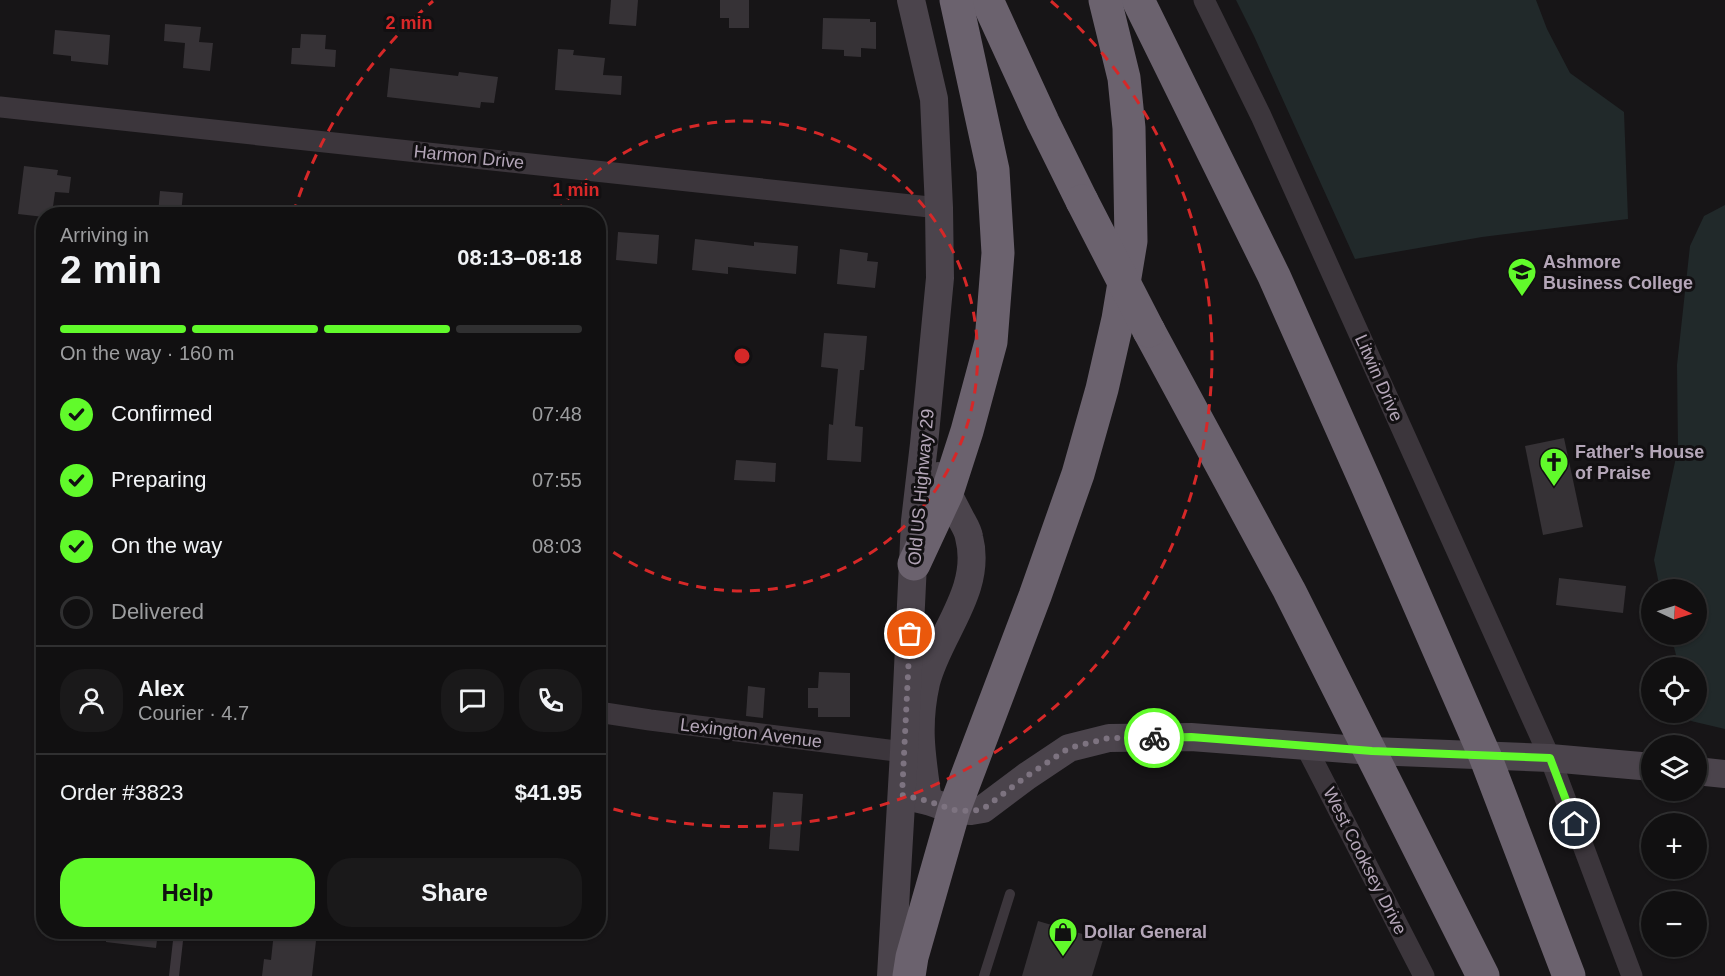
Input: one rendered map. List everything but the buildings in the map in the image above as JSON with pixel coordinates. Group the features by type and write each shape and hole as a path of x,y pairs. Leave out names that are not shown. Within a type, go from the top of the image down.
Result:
{"highway":[{"path":"914,564 947,493 967,431 991,342 998,253 993,170 956,0"},
{"path":"987,0 1082,201 1149,331 1289,590 1484,976"},
{"path":"909,976 928,802 1035,596 1078,474 1102,389 1118,319 1131,241 1128,128 1124,78 1105,0"},
{"path":"1138,0 1274,276 1485,756 1569,976"}],"street":[{"name":"Old US Highway 29","path":"891,976 928,802 904,752 915,520 940,278 934,99 911,0"},
{"name":"Litwin Drive","path":"1204,0 1261,116 1550,758 1632,976"},
{"name":"Harmon Drive","path":"0,107 939,208"},
{"path":"924,444 969,535 971,550 971,568 965,594 927,681 921,711 920,743 928,802 971,811 983,809 1069,748 1109,738 1191,737 1306,747 1550,758 1641,766"},
{"name":"Lexington Avenue","path":"606,713 904,752"},
{"name":"West Cooksey Drive","path":"1306,747 1424,976"},
{"path":"1707,772 1725,774"}],"lane":[{"path":"984,976 1010,894"},
{"path":"174,976 178,939"}],"shaded area":[{"path":"1236,0 1536,0 1547,29 1570,73 1624,112 1628,219 1482,237 1355,259"},
{"path":"1725,205 1725,729 1700,723 1707,723 1707,657 1676,657 1674,645 1707,645 1707,579 1658,579 1654,560 1678,448 1677,365 1690,246 1704,216"}],"way so far":[{"path":"910,634 902,795 954,810 983,809 1069,748 1109,738 1154,738"}],"place":[{"name":"Ashmore Business College","path":"1522,298"},
{"name":"Father's House of Praise","path":"1554,488"},
{"name":"Dollar General","path":"1063,958"}],"route":[{"path":"1154,738 1191,737 1372,751 1550,758 1575,824"}]}
